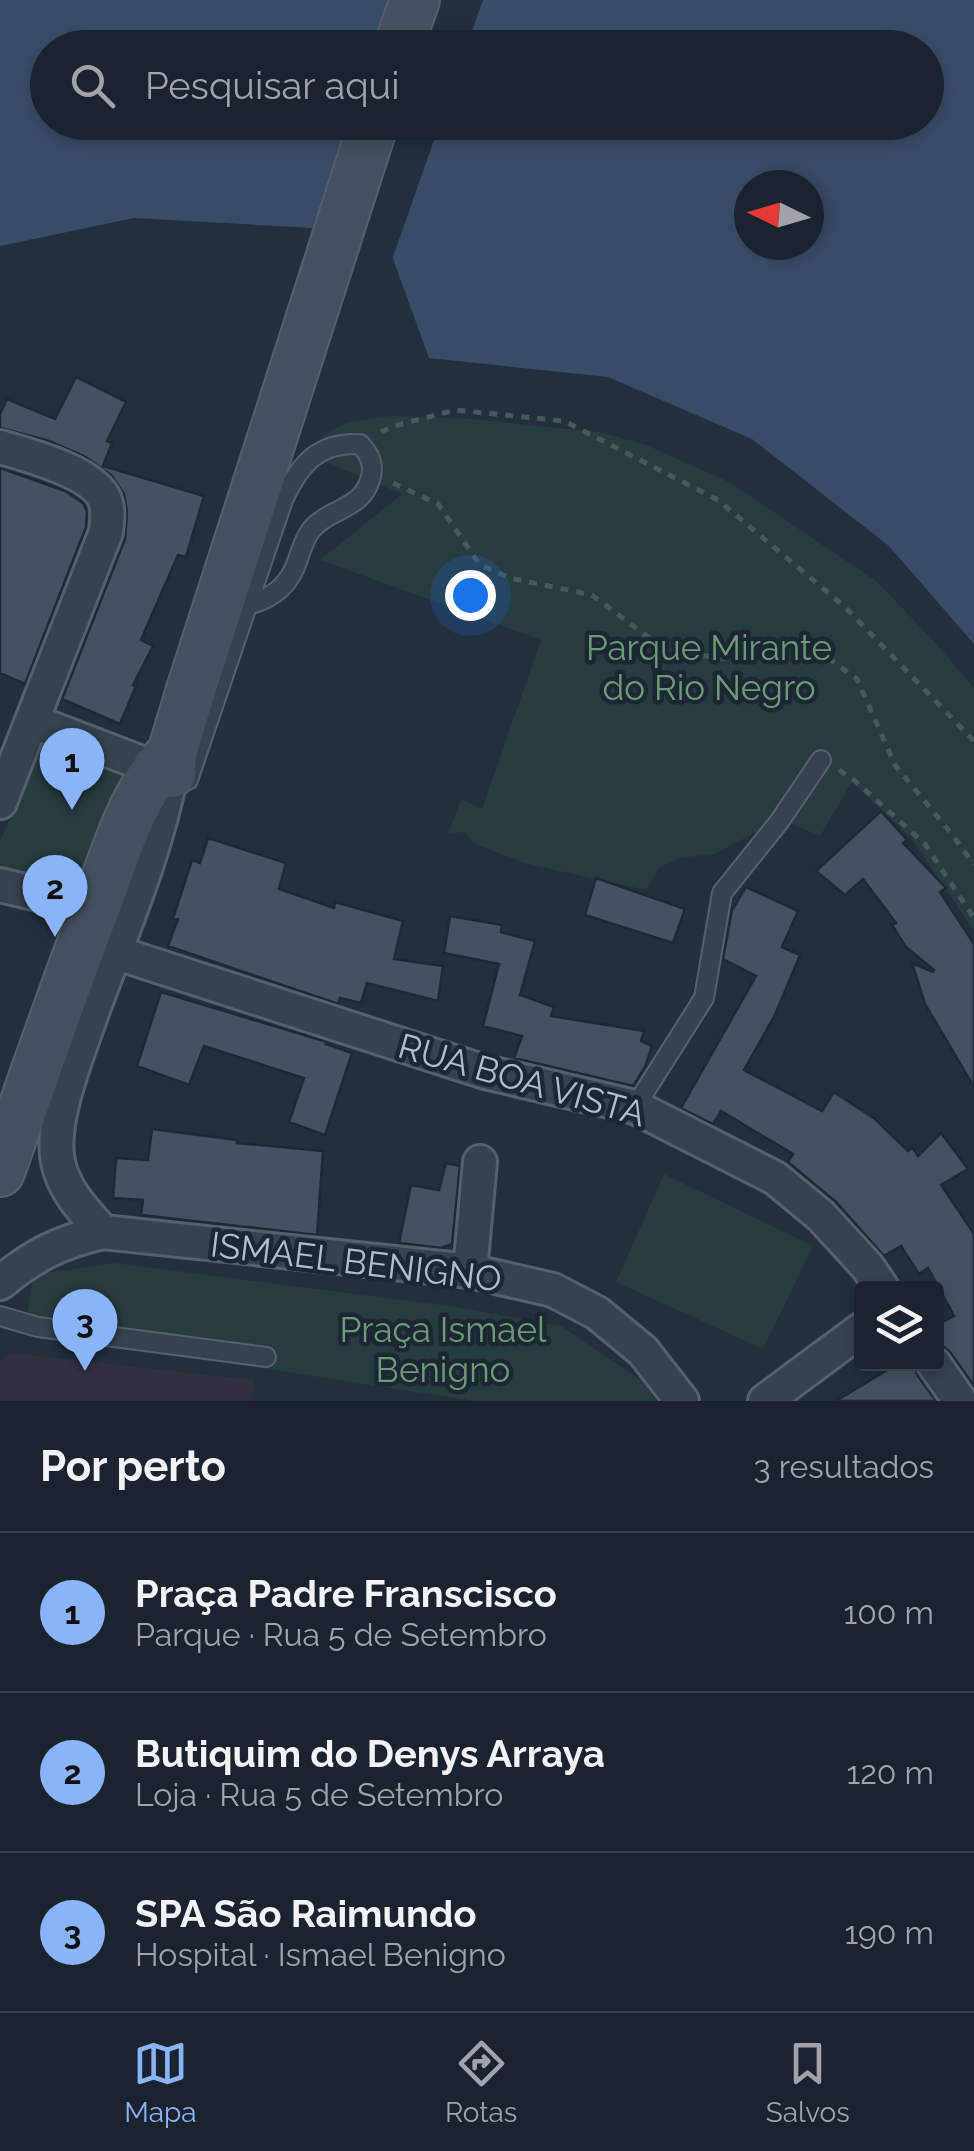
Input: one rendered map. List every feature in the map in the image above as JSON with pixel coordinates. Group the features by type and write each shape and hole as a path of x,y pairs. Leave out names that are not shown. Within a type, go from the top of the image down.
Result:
{"street":[{"path":"404,30 415,0"},
{"path":"103,1232 74,1200 64,1180 57,1136 62,1108 77,1055 155,837 166,775 190,692 368,140"},
{"path":"0,446 75,473 93,484 104,496 108,513 106,532 0,802"},
{"path":"32,721 166,775"},
{"path":"0,1172 134,808 166,775"},
{"path":"0,885 95,908"},
{"name":"RUA BOA VISTA","path":"114,952 485,1072 635,1107 775,1178 821,1216 877,1281"},
{"path":"470,1271 480,1162"},
{"name":"ISMAEL BENIGNO","path":"0,1282 54,1246 103,1232 470,1271 553,1290 596,1313 643,1351 682,1401"},
{"path":"765,1401 854,1335"},
{"path":"939,1371 960,1401"}],"lane":[{"path":"166,775 186,786 193,770 282,500 292,480 323,449 342,443 360,444 370,455 373,473 367,491 354,504 312,530 284,586 248,605"},
{"path":"635,1107 704,998 722,893 779,822 821,760"},
{"path":"0,1316 38,1326 266,1357"}],"path":[{"path":"360,444 391,427 454,410 564,421 718,500 845,607 974,741"},
{"path":"373,473 438,504 480,565 510,578 592,595 652,640 681,654 730,659 805,651 828,658 857,679 896,765 974,866"},
{"path":"821,760 854,780 925,844 974,918"}],"shaded area":[{"path":"12,1353 254,1380 251,1401 0,1401 0,1361"}],"green space":[{"name":"Parque Mirante do Rio Negro","path":"390,416 474,419 604,433 646,445 729,482 876,581 974,688 974,931 911,838 852,782 820,836 781,819 714,854 679,858 659,868 646,890 528,864 475,844 464,832 448,834 461,799 482,809 541,640 320,560 402,494 308,454 325,434 348,422"},
{"path":"41,751 141,778 97,900 0,875 0,841"},
{"path":"664,1174 813,1246 763,1349 616,1282"},
{"name":"Praça Ismael Benigno","path":"114,1263 457,1307 561,1326 643,1381 656,1401 473,1401 25,1331 33,1275"}],"water":[{"path":"0,0 974,0 974,644 889,546 752,439 608,377 429,358 392,256 313,228 134,218 0,246"}],"pier":[{"path":"394,0 483,0 472,30 383,30"},
{"path":"345,140 434,140 393,257 314,228"}],"building":[{"path":"76,377 126,402 107,441 112,443 103,466 204,496 186,557 178,555 141,640 153,646 133,685 136,686 120,724 62,699 125,539 124,494 111,475 84,456 49,441 0,428 0,414 7,399 55,419"},
{"path":"0,468 65,491 83,503 87,511 86,527 25,684 0,673"},
{"path":"881,811 907,840 903,843 946,888 940,892 974,944 974,1087 925,1004 912,963 934,970 906,947 892,925 896,923 863,879 845,895 816,871"},
{"path":"208,838 286,863 279,889 334,908 335,902 403,921 394,959 443,966 438,1001 367,983 361,1003 340,998 338,1004 168,946 192,860 200,863"},
{"path":"596,878 685,909 673,943 585,915"},
{"path":"746,887 798,911 782,947 800,955 775,1015 744,1070 822,1111 834,1092 875,1119 908,1151 912,1147 918,1156 941,1133 968,1169 941,1185 974,1234 974,1386 944,1347 944,1321 954,1316 944,1298 944,1281 935,1281 928,1268 919,1274 901,1246 884,1256 836,1202 788,1162 793,1154 721,1111 713,1124 681,1108 756,976 723,959 732,910"},
{"path":"450,916 502,925 501,932 535,941 520,995 554,1007 551,1016 644,1031 641,1041 652,1046 633,1086 514,1058 522,1036 483,1026 499,964 444,953"},
{"path":"161,992 352,1053 325,1135 289,1122 304,1078 204,1046 189,1085 137,1066"},
{"path":"152,1129 237,1143 323,1151 317,1235 141,1215 143,1200 113,1198 116,1158 148,1160"},
{"path":"446,1163 460,1166 452,1244 441,1248 399,1243 411,1185 439,1190"},
{"path":"885,1371 916,1371 936,1401 836,1401"}],"place":[{"name":"Praça Padre Franscisco","path":"72,810"},
{"name":"Butiquim do Denys Arraya","path":"55,937"},
{"name":"SPA São Raimundo","path":"85,1371"}]}
